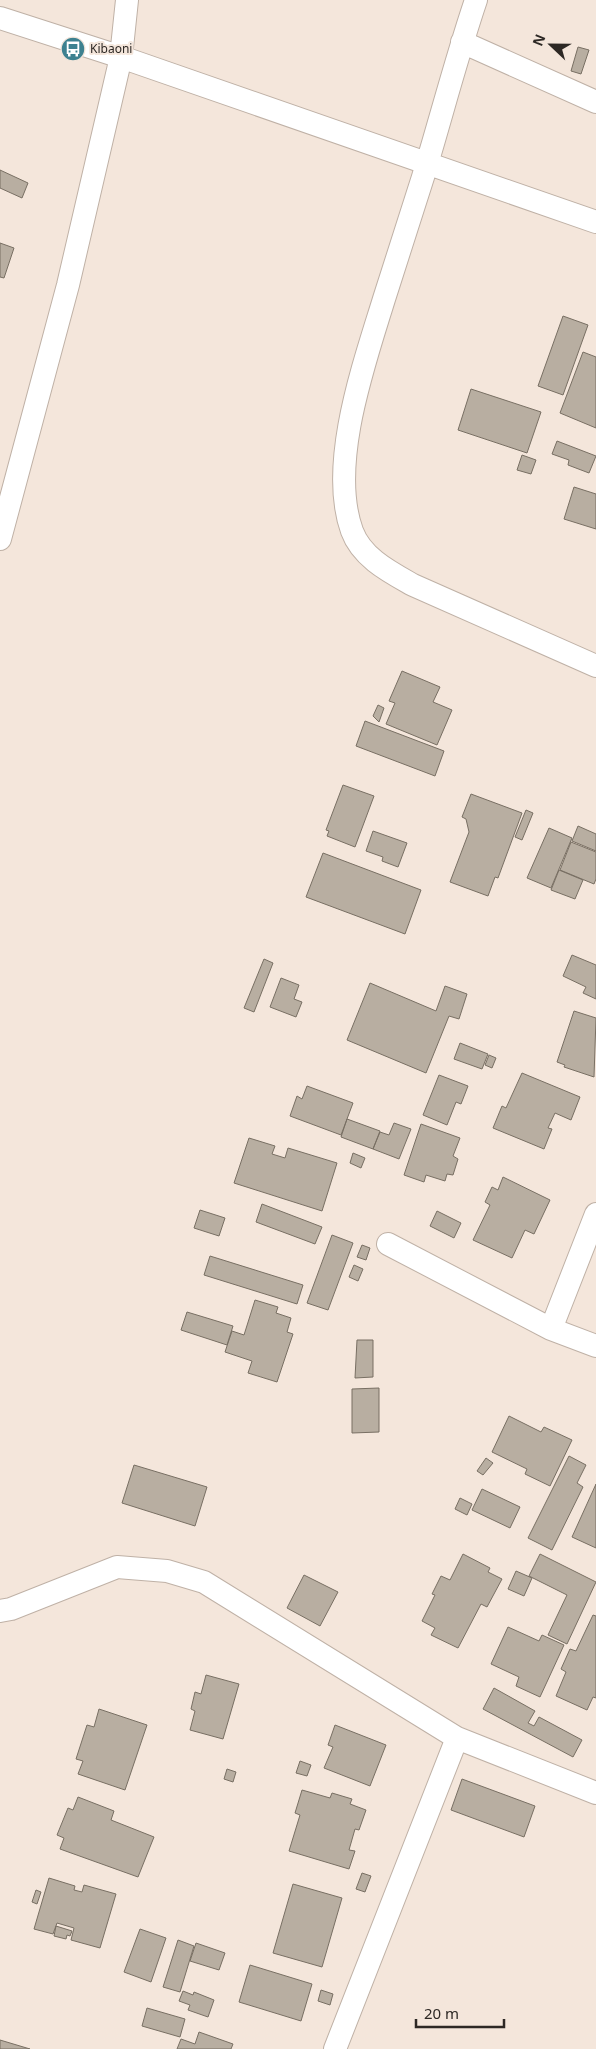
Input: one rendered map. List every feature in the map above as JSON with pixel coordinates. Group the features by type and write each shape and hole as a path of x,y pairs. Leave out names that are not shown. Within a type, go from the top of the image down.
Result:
{"street":[{"path":"0,538 68,285 121,57 127,0"},
{"path":"476,0 428,162 359,379 346,449 345,496 352,531 358,543 374,560 397,576 596,666"},
{"path":"0,18 121,57 428,162 596,222"},
{"path":"462,42 596,102"},
{"path":"551,1329 596,1214"},
{"path":"388,1244 551,1329 596,1346"},
{"path":"0,1611 117,1567 167,1571 204,1582 457,1738 596,1793"},
{"path":"335,2049 457,1738"}],"building":[{"path":"578,47 589,50 581,74 571,71"},
{"path":"0,170 28,183 22,198 0,188"},
{"path":"0,243 14,248 4,278 0,277"},
{"path":"563,316 588,325 563,395 538,386"},
{"path":"583,352 596,357 596,428 560,413"},
{"path":"471,389 541,412 527,453 458,430"},
{"path":"557,441 596,456 589,473 568,465 569,460 552,454"},
{"path":"522,455 536,460 531,474 517,470"},
{"path":"574,487 596,494 596,529 564,519"},
{"path":"402,671 440,687 433,702 452,710 437,745 386,724 395,703 389,701"},
{"path":"378,705 384,708 379,722 373,716"},
{"path":"365,721 444,751 435,776 356,746"},
{"path":"343,785 374,796 355,847 327,836 329,831 326,830"},
{"path":"471,794 522,813 498,878 495,877 488,896 450,882 469,832 466,819 462,817"},
{"path":"526,810 533,813 522,840 515,837"},
{"path":"578,826 596,834 596,851 572,841"},
{"path":"549,828 572,838 551,888 527,878"},
{"path":"373,831 407,843 398,867 382,861 383,857 366,851"},
{"path":"571,842 596,852 596,879 594,884 560,870"},
{"path":"323,853 421,890 405,934 306,897"},
{"path":"559,870 583,880 575,899 551,890"},
{"path":"572,955 596,965 596,999 583,993 586,987 563,976"},
{"path":"264,959 273,963 254,1012 244,1008"},
{"path":"281,978 299,985 294,999 302,1002 296,1017 270,1007"},
{"path":"370,983 436,1011 445,986 467,994 459,1019 449,1016 426,1073 347,1040"},
{"path":"574,1011 596,1018 594,1077 564,1067 565,1065 557,1062"},
{"path":"460,1043 488,1054 482,1069 454,1059"},
{"path":"489,1055 496,1058 492,1068 485,1065"},
{"path":"522,1073 580,1097 571,1120 555,1113 548,1128 552,1129 544,1149 493,1128 502,1106 506,1108"},
{"path":"439,1075 468,1086 461,1104 456,1102 447,1125 423,1115"},
{"path":"307,1086 353,1103 341,1135 290,1116 297,1096 302,1099"},
{"path":"347,1119 380,1131 373,1149 341,1137"},
{"path":"394,1123 411,1129 399,1159 373,1149 380,1132 389,1135"},
{"path":"421,1124 460,1138 453,1156 458,1159 453,1175 447,1174 445,1181 426,1175 424,1182 404,1175"},
{"path":"249,1138 275,1146 272,1154 285,1158 288,1148 337,1163 322,1211 234,1183"},
{"path":"353,1153 365,1158 361,1168 350,1163"},
{"path":"503,1177 550,1200 534,1234 525,1230 512,1258 473,1240 490,1205 485,1202 492,1187 498,1190"},
{"path":"262,1204 322,1227 315,1244 256,1222"},
{"path":"200,1210 225,1218 219,1236 194,1228"},
{"path":"437,1211 461,1223 454,1238 430,1226"},
{"path":"332,1235 353,1243 328,1310 307,1303"},
{"path":"362,1245 370,1248 366,1260 357,1257"},
{"path":"210,1256 303,1285 297,1304 204,1275"},
{"path":"354,1265 363,1269 358,1281 349,1277"},
{"path":"255,1300 278,1307 276,1313 291,1318 287,1332 293,1334 277,1382 248,1373 252,1361 225,1352 232,1331 244,1335"},
{"path":"187,1312 233,1326 227,1345 181,1330"},
{"path":"357,1340 373,1340 373,1377 355,1378"},
{"path":"379,1388 379,1432 352,1433 352,1389"},
{"path":"509,1416 541,1432 544,1427 572,1440 550,1486 525,1474 527,1469 492,1452"},
{"path":"569,1456 586,1465 577,1483 583,1487 552,1550 528,1538"},
{"path":"486,1458 493,1463 483,1475 477,1471"},
{"path":"134,1465 207,1487 195,1526 122,1503"},
{"path":"596,1484 596,1548 572,1537"},
{"path":"482,1489 520,1507 510,1528 472,1510"},
{"path":"460,1498 472,1504 467,1515 455,1509"},
{"path":"463,1554 490,1568 488,1572 502,1579 487,1607 481,1604 458,1648 431,1635 435,1628 422,1621 435,1595 432,1594 441,1576 450,1580"},
{"path":"540,1554 596,1582 567,1644 548,1635 567,1595 529,1576"},
{"path":"516,1571 532,1578 524,1596 508,1589"},
{"path":"304,1575 338,1592 320,1626 287,1608"},
{"path":"593,1615 596,1616 596,1698 593,1697 587,1710 556,1696 566,1672 561,1669 570,1649 576,1651"},
{"path":"508,1627 539,1641 542,1635 564,1645 540,1697 516,1686 519,1677 491,1664"},
{"path":"206,1675 239,1684 223,1739 190,1730 195,1711 191,1709 195,1692 201,1694"},
{"path":"494,1688 535,1711 528,1723 534,1726 539,1717 582,1740 573,1757 483,1709"},
{"path":"99,1709 147,1725 125,1790 78,1774 83,1761 76,1759 87,1725 94,1727"},
{"path":"335,1725 386,1745 370,1786 324,1768 333,1747 328,1745"},
{"path":"300,1761 311,1765 307,1776 296,1773"},
{"path":"227,1769 236,1772 233,1782 224,1779"},
{"path":"462,1779 535,1806 524,1837 451,1810"},
{"path":"302,1790 330,1798 332,1793 352,1799 350,1804 366,1810 359,1830 355,1829 349,1850 355,1851 349,1869 289,1851 300,1815 295,1813"},
{"path":"78,1797 114,1811 111,1820 154,1837 138,1877 60,1849 64,1838 57,1835 68,1808 73,1810"},
{"path":"362,1873 371,1876 365,1892 356,1889"},
{"path":"49,1878 75,1886 74,1890 82,1892 84,1885 116,1894 100,1948 71,1940 74,1928 57,1923 53,1934 34,1929"},
{"path":"293,1884 342,1898 322,1967 273,1953"},
{"path":"36,1890 41,1892 37,1904 32,1902"},
{"path":"56,1926 72,1931 70,1936 67,1935 66,1939 54,1936"},
{"path":"140,1929 166,1938 151,1982 124,1972"},
{"path":"178,1940 194,1946 180,1992 163,1987"},
{"path":"196,1943 225,1953 219,1970 190,1961"},
{"path":"250,1965 312,1984 301,2021 239,2002"},
{"path":"321,1990 333,1994 330,2005 318,2001"},
{"path":"183,1991 193,1995 194,1992 214,2000 208,2017 188,2010 190,2005 179,2001"},
{"path":"147,2008 185,2019 180,2037 142,2026"},
{"path":"199,2032 233,2044 231,2049 177,2049 181,2039 195,2044"},
{"path":"0,2040 30,2049 0,2049"}],"place":[{"name":"Kibaoni","path":"73,49"}]}
